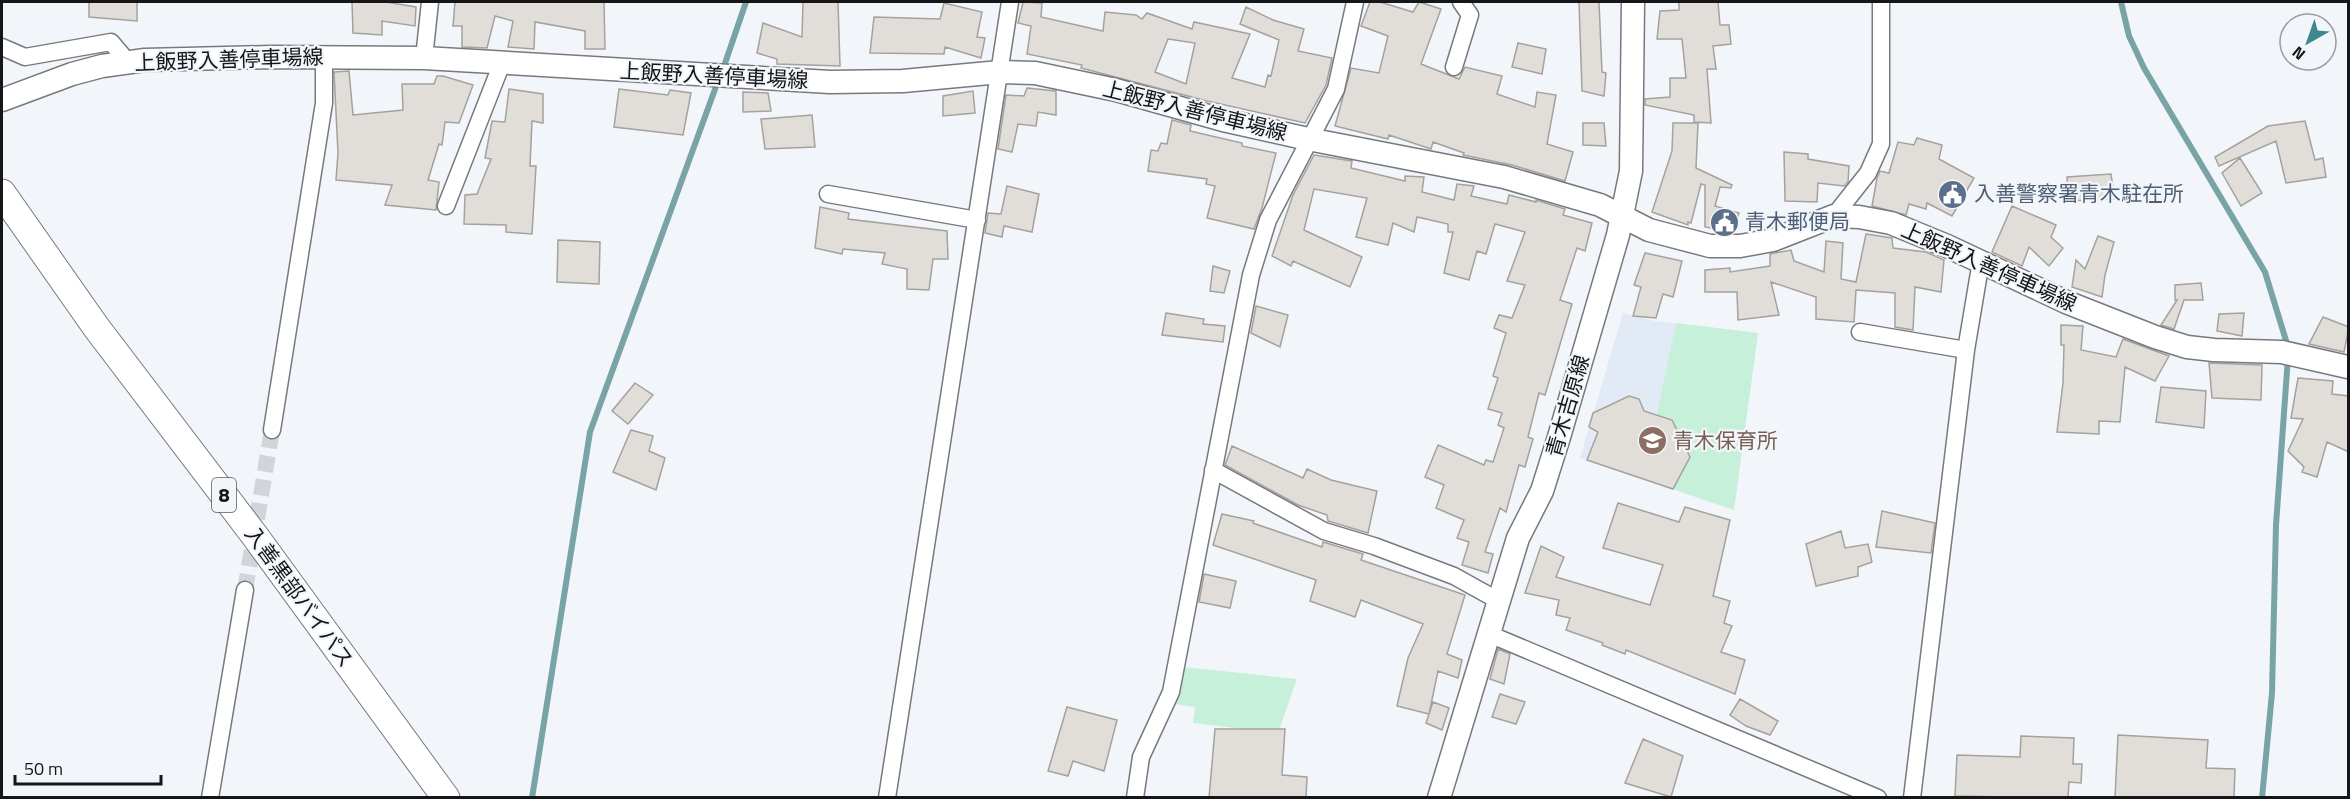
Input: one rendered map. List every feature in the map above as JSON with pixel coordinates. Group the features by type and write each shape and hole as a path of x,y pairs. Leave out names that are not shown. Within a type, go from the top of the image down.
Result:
{"highway":[{"name":"入善黒部バイパス","path":"2,193 96,327 255,536 446,798"}],"main road":[{"name":"青木吉原線","path":"1439,798 1518,538 1542,491 1618,235 1631,171 1633,2"},
{"name":"上飯野入善停車場線","path":"2,100 72,74 102,66 145,60 324,56 424,58 830,82 903,81 1000,72 1035,73 1072,80 1308,140 1504,177 1600,205 1649,230 1710,246 1740,246 1773,240 1834,216 1859,217 1891,224 1918,233 1981,261 2066,302 2155,337 2187,347 2214,351 2282,352 2349,368"}],"street":[{"path":"424,58 430,2"},
{"path":"887,798 1010,2"},
{"path":"1135,798 1141,757 1171,692 1251,275 1268,220 1336,89 1355,2"},
{"path":"1454,66 1470,15 1461,2"},
{"path":"1834,216 1868,173 1881,144 1881,2"},
{"path":"2,47 25,57 111,42 129,63"},
{"path":"272,430 324,103 324,56"},
{"path":"446,206 502,63"},
{"path":"828,194 977,220"},
{"path":"1912,798 1966,350 1981,261"},
{"path":"1860,332 1966,350"},
{"path":"1214,470 1324,531 1374,546 1454,576 1499,601"},
{"path":"210,798 245,590"},
{"path":"1489,634 1878,798"}],"shaded area":[{"path":"1623,313 1655,321 1758,333 1734,510 1580,458"}],"green space":[{"path":"1676,323 1758,333 1734,510 1673,489 1690,457 1672,420 1657,415"},
{"path":"1183,667 1297,679 1278,733 1193,723 1195,707 1174,704"}],"building":[{"path":"89,2 137,2 137,21 89,17"},
{"path":"352,2 386,2 416,7 415,26 382,21 382,35 353,33"},
{"path":"455,2 604,2 605,49 585,49 585,31 535,22 534,49 508,47 513,21 495,16 487,48 462,47 462,26 453,26"},
{"path":"803,2 838,2 840,66 777,64 777,59 757,53 763,23 802,37"},
{"path":"1023,2 1042,3 1041,17 1103,31 1105,12 1136,15 1142,19 1147,13 1192,29 1194,22 1250,34 1232,78 1265,87 1268,75 1271,76 1279,40 1240,24 1246,7 1273,20 1304,29 1298,51 1332,58 1326,85 1305,123 1207,101 1081,68 1082,65 1027,54 1031,26 1018,23","holes":["1168,39 1195,43 1186,84 1155,72"]},
{"path":"1370,2 1380,2 1413,12 1419,2 1441,9 1421,64 1459,79 1465,67 1502,76 1497,94 1535,107 1537,92 1556,95 1547,144 1573,152 1565,181 1512,165 1463,155 1464,153 1433,142 1431,149 1389,135 1388,139 1335,126 1351,68 1379,73 1388,36 1361,26"},
{"path":"1579,2 1599,2 1602,72 1606,73 1604,96 1582,91"},
{"path":"1679,2 1718,2 1720,25 1729,25 1731,44 1713,46 1716,69 1707,69 1711,123 1694,122 1694,115 1645,105 1645,99 1670,97 1670,78 1686,78 1682,39 1657,39 1660,11 1679,10"},
{"path":"944,3 982,12 977,37 985,38 981,58 945,47 944,54 870,53 874,17 940,19"},
{"path":"1518,43 1546,49 1542,74 1512,67"},
{"path":"349,71 353,115 403,110 402,84 434,84 437,76 443,76 473,85 459,123 445,122 442,145 439,144 428,180 439,182 436,210 385,205 392,185 336,180 338,153 334,72"},
{"path":"1027,88 1056,91 1056,115 1038,112 1036,126 1018,124 1012,152 998,149 1006,95 1024,96"},
{"path":"509,89 543,94 543,123 532,121 530,166 536,166 532,234 506,232 506,225 464,224 465,195 477,194 491,159 485,158 492,121 505,122"},
{"path":"619,89 668,95 670,90 691,93 683,135 614,127"},
{"path":"973,91 975,113 943,116 943,96"},
{"path":"743,92 768,93 771,111 743,112"},
{"path":"812,115 815,147 765,149 761,119"},
{"path":"1172,120 1191,125 1190,131 1276,153 1262,208 1254,229 1207,218 1215,186 1206,184 1207,179 1148,171 1151,150 1158,151 1161,143 1167,144"},
{"path":"2305,121 2315,160 2323,158 2326,177 2286,183 2276,141 2219,166 2215,157 2268,126"},
{"path":"1583,123 1604,123 1606,146 1583,145"},
{"path":"1673,123 1698,123 1696,168 1732,185 1731,188 1720,187 1715,206 1739,213 1732,232 1705,227 1705,185 1701,184 1691,223 1688,222 1688,225 1652,212 1672,151"},
{"path":"1917,138 1942,145 1939,159 1974,178 1952,216 1927,203 1926,209 1909,204 1906,215 1872,206 1877,178 1880,171 1889,173 1898,142 1914,145"},
{"path":"1784,152 1808,154 1808,159 1849,166 1848,182 1844,186 1818,183 1817,202 1785,201"},
{"path":"1314,155 1352,161 1351,168 1405,181 1405,176 1424,177 1422,192 1454,200 1457,184 1474,186 1471,196 1507,204 1509,195 1536,202 1536,200 1565,209 1563,215 1592,223 1585,251 1577,248 1560,300 1572,304 1545,395 1539,393 1528,437 1533,439 1525,467 1519,465 1506,512 1500,508 1485,552 1493,554 1488,573 1462,565 1469,542 1457,538 1464,520 1436,508 1444,485 1425,477 1438,445 1484,465 1486,460 1493,462 1504,428 1498,425 1502,413 1488,409 1498,378 1493,376 1506,333 1494,328 1499,315 1512,318 1525,285 1507,281 1525,232 1495,224 1486,254 1477,251 1469,280 1444,273 1453,232 1448,232 1448,224 1417,217 1414,232 1393,223 1388,245 1356,237 1367,198 1314,189 1304,230 1362,257 1350,287 1293,261 1291,266 1272,256 1293,195"},
{"path":"2240,158 2262,193 2241,206 2222,173"},
{"path":"2111,174 2115,199 2068,201 2067,177"},
{"path":"1007,186 1039,194 1032,232 1004,226 1002,237 985,233 988,213 1001,214"},
{"path":"2012,206 2056,225 2051,237 2063,248 2049,266 2029,247 2022,266 1992,252"},
{"path":"820,207 849,213 848,219 947,231 948,259 933,259 929,290 907,289 907,269 882,264 885,253 843,249 842,254 815,248"},
{"path":"1866,234 1892,238 1893,248 1926,252 1944,260 1941,292 1915,287 1913,330 1895,327 1895,293 1856,290 1854,322 1816,319 1816,297 1771,282 1779,315 1738,320 1737,292 1705,292 1705,270 1730,268 1730,272 1770,266 1770,254 1791,250 1794,261 1824,272 1826,241 1843,243 1841,279 1856,282"},
{"path":"2098,236 2114,242 2102,297 2072,287 2076,260 2085,269"},
{"path":"558,240 600,242 599,284 557,282"},
{"path":"1645,253 1682,261 1673,297 1663,294 1656,318 1633,316 1641,287 1634,285"},
{"path":"1213,266 1230,271 1224,293 1210,291"},
{"path":"2201,283 2203,300 2184,300 2174,329 2161,325 2177,300 2175,300 2175,285"},
{"path":"1256,306 1288,315 1280,347 1251,333"},
{"path":"1166,313 1204,319 1203,324 1225,326 1223,342 1162,335"},
{"path":"2244,313 2242,336 2217,331 2219,314"},
{"path":"2323,317 2349,327 2344,352 2309,344"},
{"path":"2061,325 2083,326 2081,350 2116,357 2123,339 2169,356 2155,381 2125,367 2120,422 2099,421 2099,434 2057,432 2063,383 2064,345 2061,345"},
{"path":"2209,363 2262,365 2261,400 2212,398"},
{"path":"2298,378 2333,381 2332,394 2349,396 2349,452 2327,442 2317,477 2302,472 2304,467 2288,451 2303,419 2291,418"},
{"path":"635,383 653,395 628,424 612,411"},
{"path":"2161,387 2206,391 2204,428 2156,422"},
{"path":"1629,396 1639,399 1644,411 1672,420 1690,457 1673,489 1587,460 1598,432 1589,427 1593,413"},
{"path":"631,430 653,436 649,451 665,458 656,490 613,472"},
{"path":"1232,446 1303,478 1307,469 1331,480 1377,491 1368,533 1328,521 1327,515 1298,505 1225,465"},
{"path":"1618,503 1679,522 1685,507 1730,520 1713,596 1730,601 1724,623 1732,626 1721,652 1745,660 1735,694 1626,650 1625,654 1602,645 1603,643 1566,630 1570,618 1556,615 1559,600 1525,593 1541,546 1564,557 1556,577 1650,605 1663,565 1603,548"},
{"path":"1882,511 1935,523 1931,553 1876,547"},
{"path":"1222,514 1254,521 1253,523 1322,547 1323,542 1363,554 1361,560 1465,595 1447,654 1462,660 1458,678 1438,671 1429,714 1397,706 1408,658 1423,624 1361,600 1355,617 1310,601 1316,580 1213,545"},
{"path":"1841,531 1845,548 1868,544 1872,562 1858,567 1858,576 1816,586 1806,544"},
{"path":"1204,574 1236,581 1230,608 1199,602"},
{"path":"1498,649 1510,654 1504,684 1490,679"},
{"path":"1500,694 1525,702 1516,724 1492,717"},
{"path":"1740,699 1778,721 1770,735 1746,726 1730,715"},
{"path":"1433,702 1449,708 1442,730 1426,723"},
{"path":"1067,707 1117,720 1104,771 1073,761 1068,776 1048,771"},
{"path":"1215,729 1285,729 1282,775 1307,777 1306,798 1209,798"},
{"path":"2118,735 2208,740 2206,768 2235,769 2234,798 2115,798"},
{"path":"2021,736 2074,738 2073,764 2082,764 2081,783 2069,782 2068,798 1955,796 1957,755 2020,757"},
{"path":"1643,739 1683,756 1671,797 1625,783"}],"waterway":[{"path":"722,72 746,2"},
{"path":"2121,2 2129,36 2144,68 2265,272 2288,347"},
{"path":"532,798 590,432 718,81"},
{"path":"2262,798 2272,693 2276,525 2288,357"}],"tunnel":[{"path":"245,590 272,430"}],"place":[{"name":"入善警察署青木駐在所","path":"1953,194"},
{"name":"青木郵便局","path":"1724,222"},
{"name":"青木保育所","path":"1652,441"}]}
